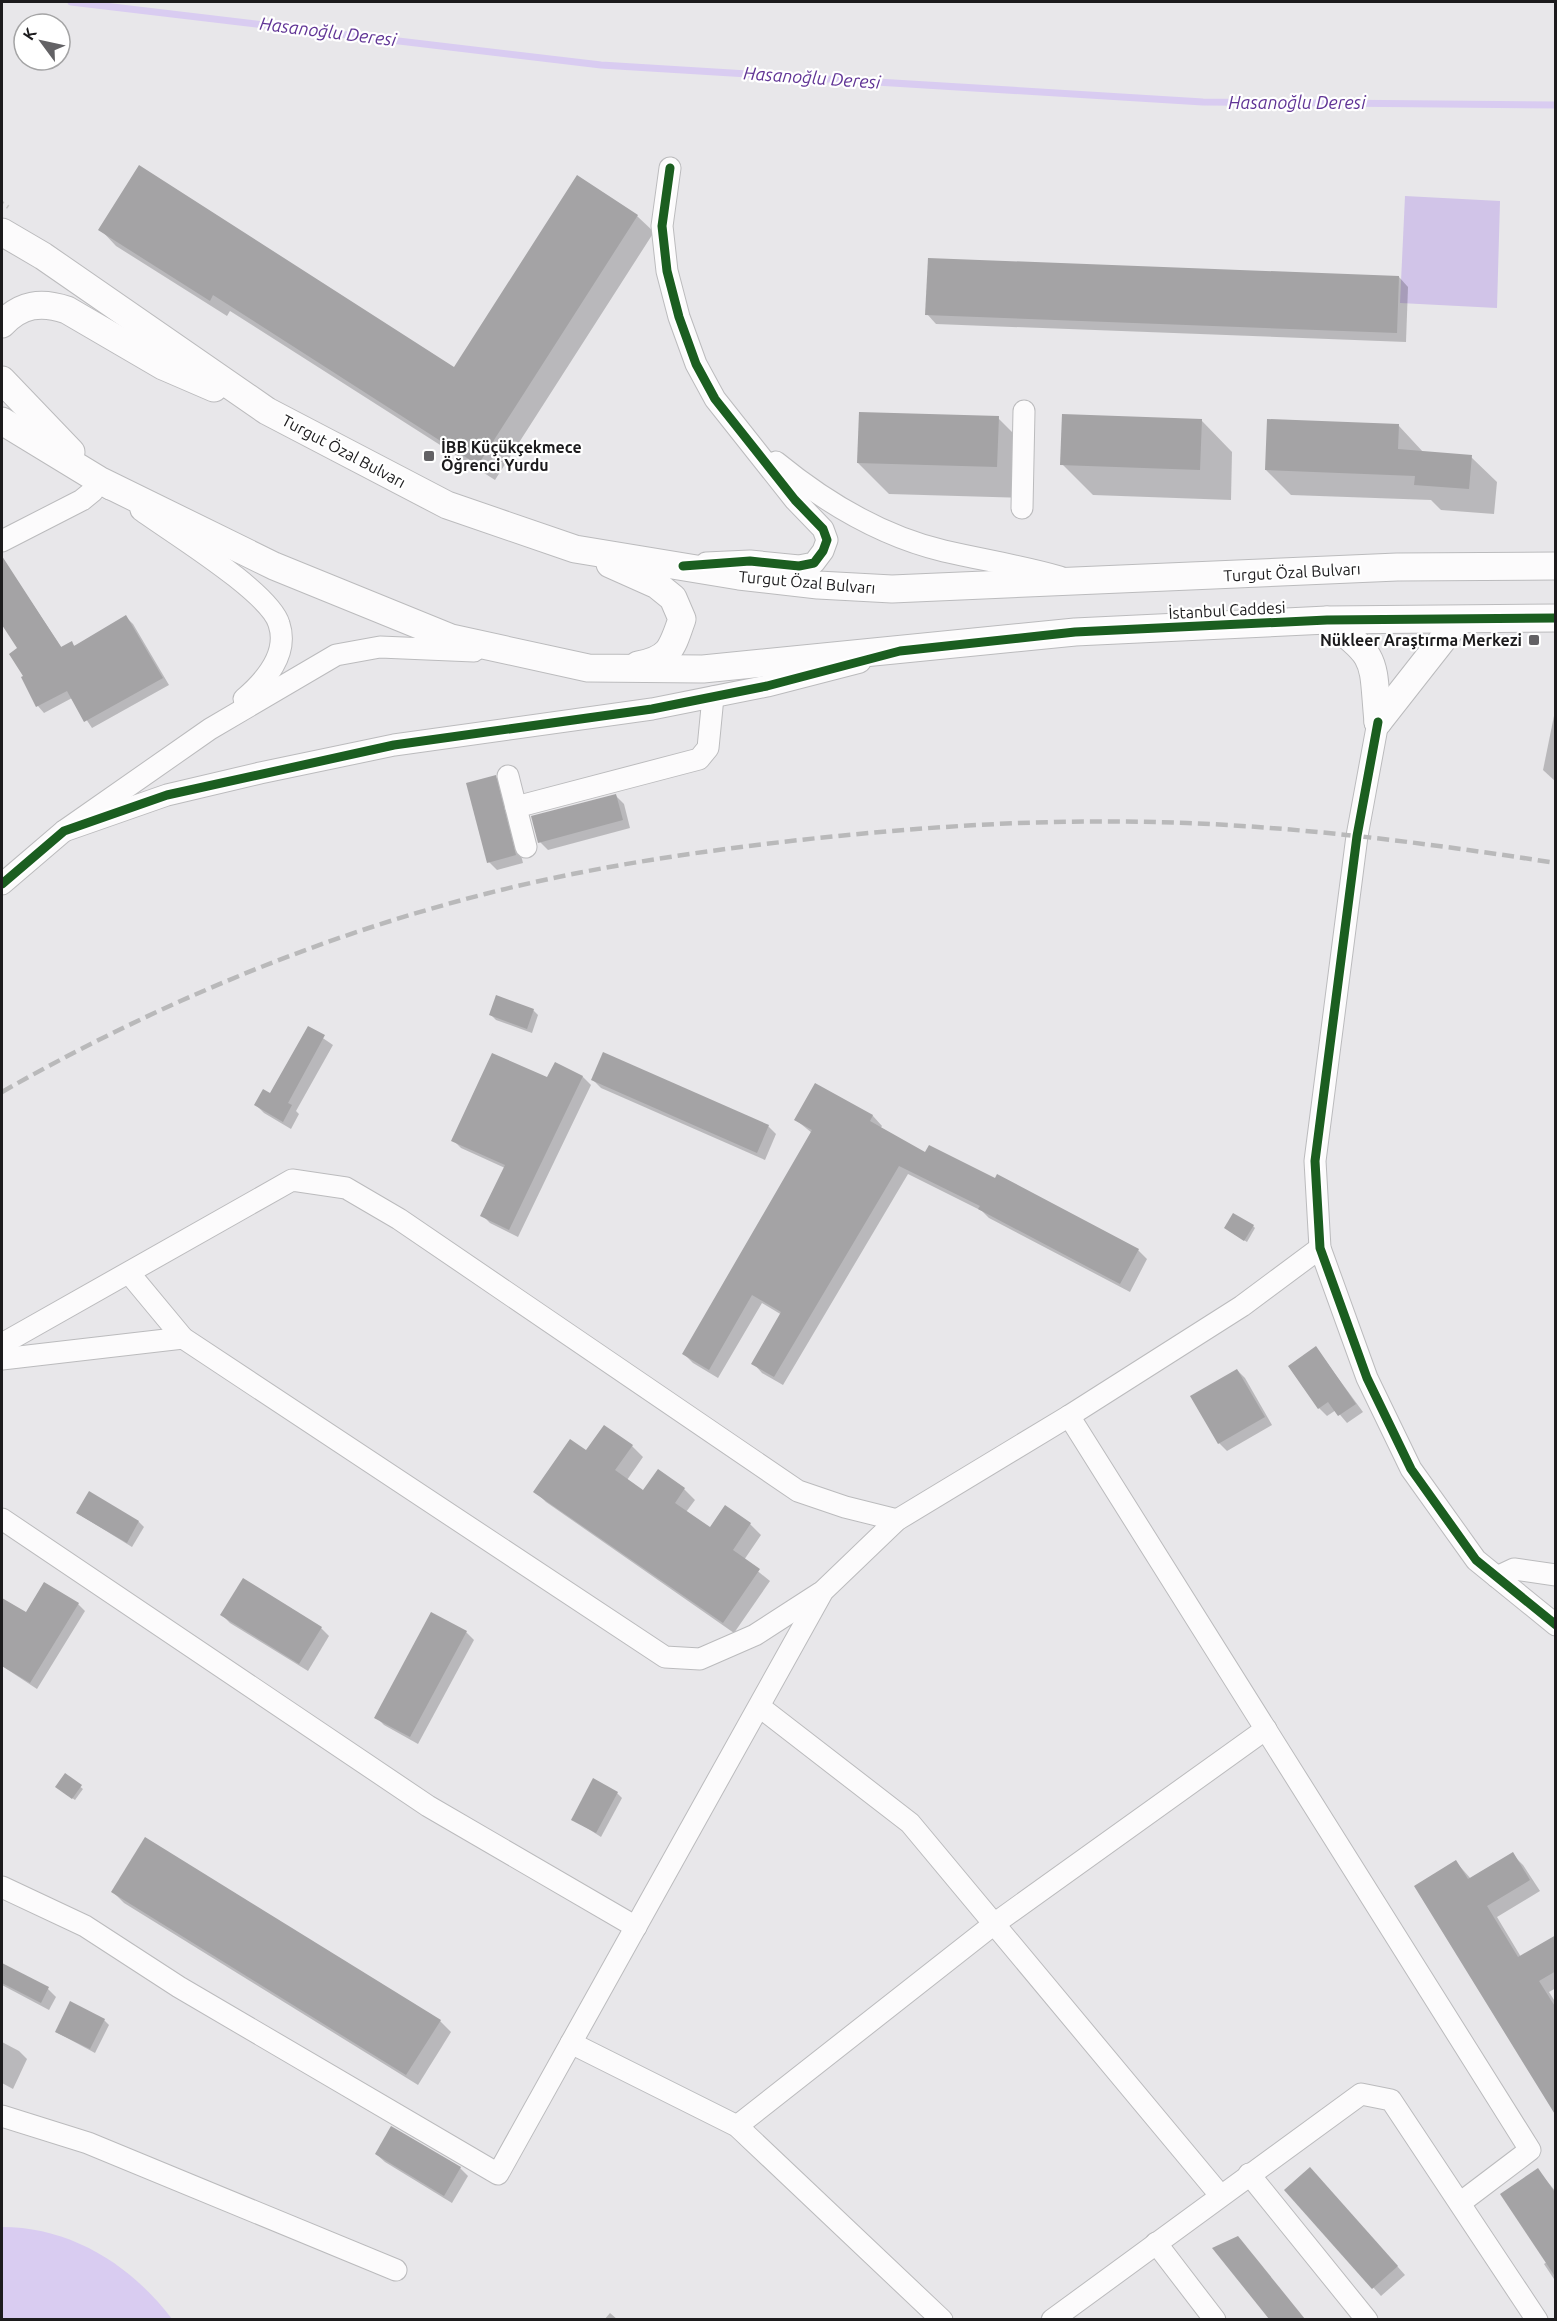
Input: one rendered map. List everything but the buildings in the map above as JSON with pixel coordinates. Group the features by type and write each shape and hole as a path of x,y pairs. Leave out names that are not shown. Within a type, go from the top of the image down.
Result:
{"main road":[{"name":"Turgut Özal Bulvarı","path":"2,232 43,256 267,411 447,505 575,549 818,585 892,590 1397,567 1556,566"},
{"path":"2,324 13,312 30,305 52,304 67,310 163,366 267,411"},
{"path":"2,380 99,480"},
{"path":"2,421 99,480 274,566 451,638 588,668 703,669 900,651"},
{"path":"575,549 657,585 673,598 682,619 673,646 662,658 640,665 588,668"},
{"name":"İstanbul Caddesi","path":"900,651 1075,632 1327,620 1556,618"},
{"path":"1327,620 1360,644 1373,663 1378,722"},
{"path":"1378,722 1458,620"}],"street":[{"path":"670,168 662,225 667,271 679,317 696,364 715,399 795,500 823,530 827,540 824,551 814,562 799,566 750,561 683,566"},
{"path":"1022,508 1024,411"},
{"path":"749,440 832,505 884,531 942,550 1020,566 1078,582"},
{"path":"2,541 82,500 93,491 99,480 268,604 279,624 281,640 278,655 269,675 210,729"},
{"path":"2,884 64,831 210,729 336,655 380,647 514,652"},
{"path":"64,831 167,795 394,745 652,709 767,686 900,651"},
{"path":"516,807 699,759 708,748 713,697"},
{"path":"1378,722 1357,836 1315,1161 1320,1248 1366,1378 1411,1469 1476,1560 1556,1624"},
{"path":"508,776 526,847"},
{"path":"2,1344 292,1180 346,1188 399,1219 798,1491 845,1507 897,1520"},
{"path":"129,1273 183,1338 665,1657 700,1659 755,1635 822,1591 897,1520 1069,1416 1242,1306 1320,1248"},
{"path":"2,1359 183,1338"},
{"path":"1069,1416 1530,2150 1460,2204"},
{"path":"2,1519 428,1806 636,1927"},
{"path":"1497,1577 1514,1569 1556,1575"},
{"path":"2,1887 85,1926 179,1987 498,2174 760,1707 822,1591"},
{"path":"760,1707 910,1823 1220,2195"},
{"path":"737,2126 994,1924 1266,1729"},
{"path":"572,2043 737,2126 942,2319"},
{"path":"1052,2319 1360,2094 1391,2100 1537,2319"},
{"path":"2,2116 88,2143 396,2270"},
{"path":"1248,2174 1367,2319"},
{"path":"1156,2243 1215,2319"}],"shaded area":[{"path":"1405,196 1500,201 1497,308 1400,303"},
{"path":"2,2227 52,2234 98,2253 138,2282 172,2319 2,2319"}],"waterway":[{"name":"Hasanoğlu Deresi","path":"71,2 601,65 1203,102 1556,105"}],"railway":[{"path":"2,1092 117,1031 176,1003 298,953 360,931 422,911 526,884 609,867 692,854 910,829 1095,821 1233,825 1326,833 1418,843 1556,863"}],"cycle path":[{"path":"670,168 662,226 667,271 679,317 696,364 715,399 795,500 823,529 827,540 823,551 814,563 799,566 750,561 683,566"},
{"path":"2,884 64,831 167,795 394,745 652,709 767,686 900,651 1075,632 1327,620 1556,618"},
{"path":"1378,722 1357,836 1315,1161 1320,1248 1367,1378 1411,1469 1476,1560 1556,1625"}],"place":[{"name":"İBB Küçükçekmece Öğrenci Yurdu","path":"429,456"},
{"name":"Nükleer Araştırma Merkezi","path":"1534,640"}]}
